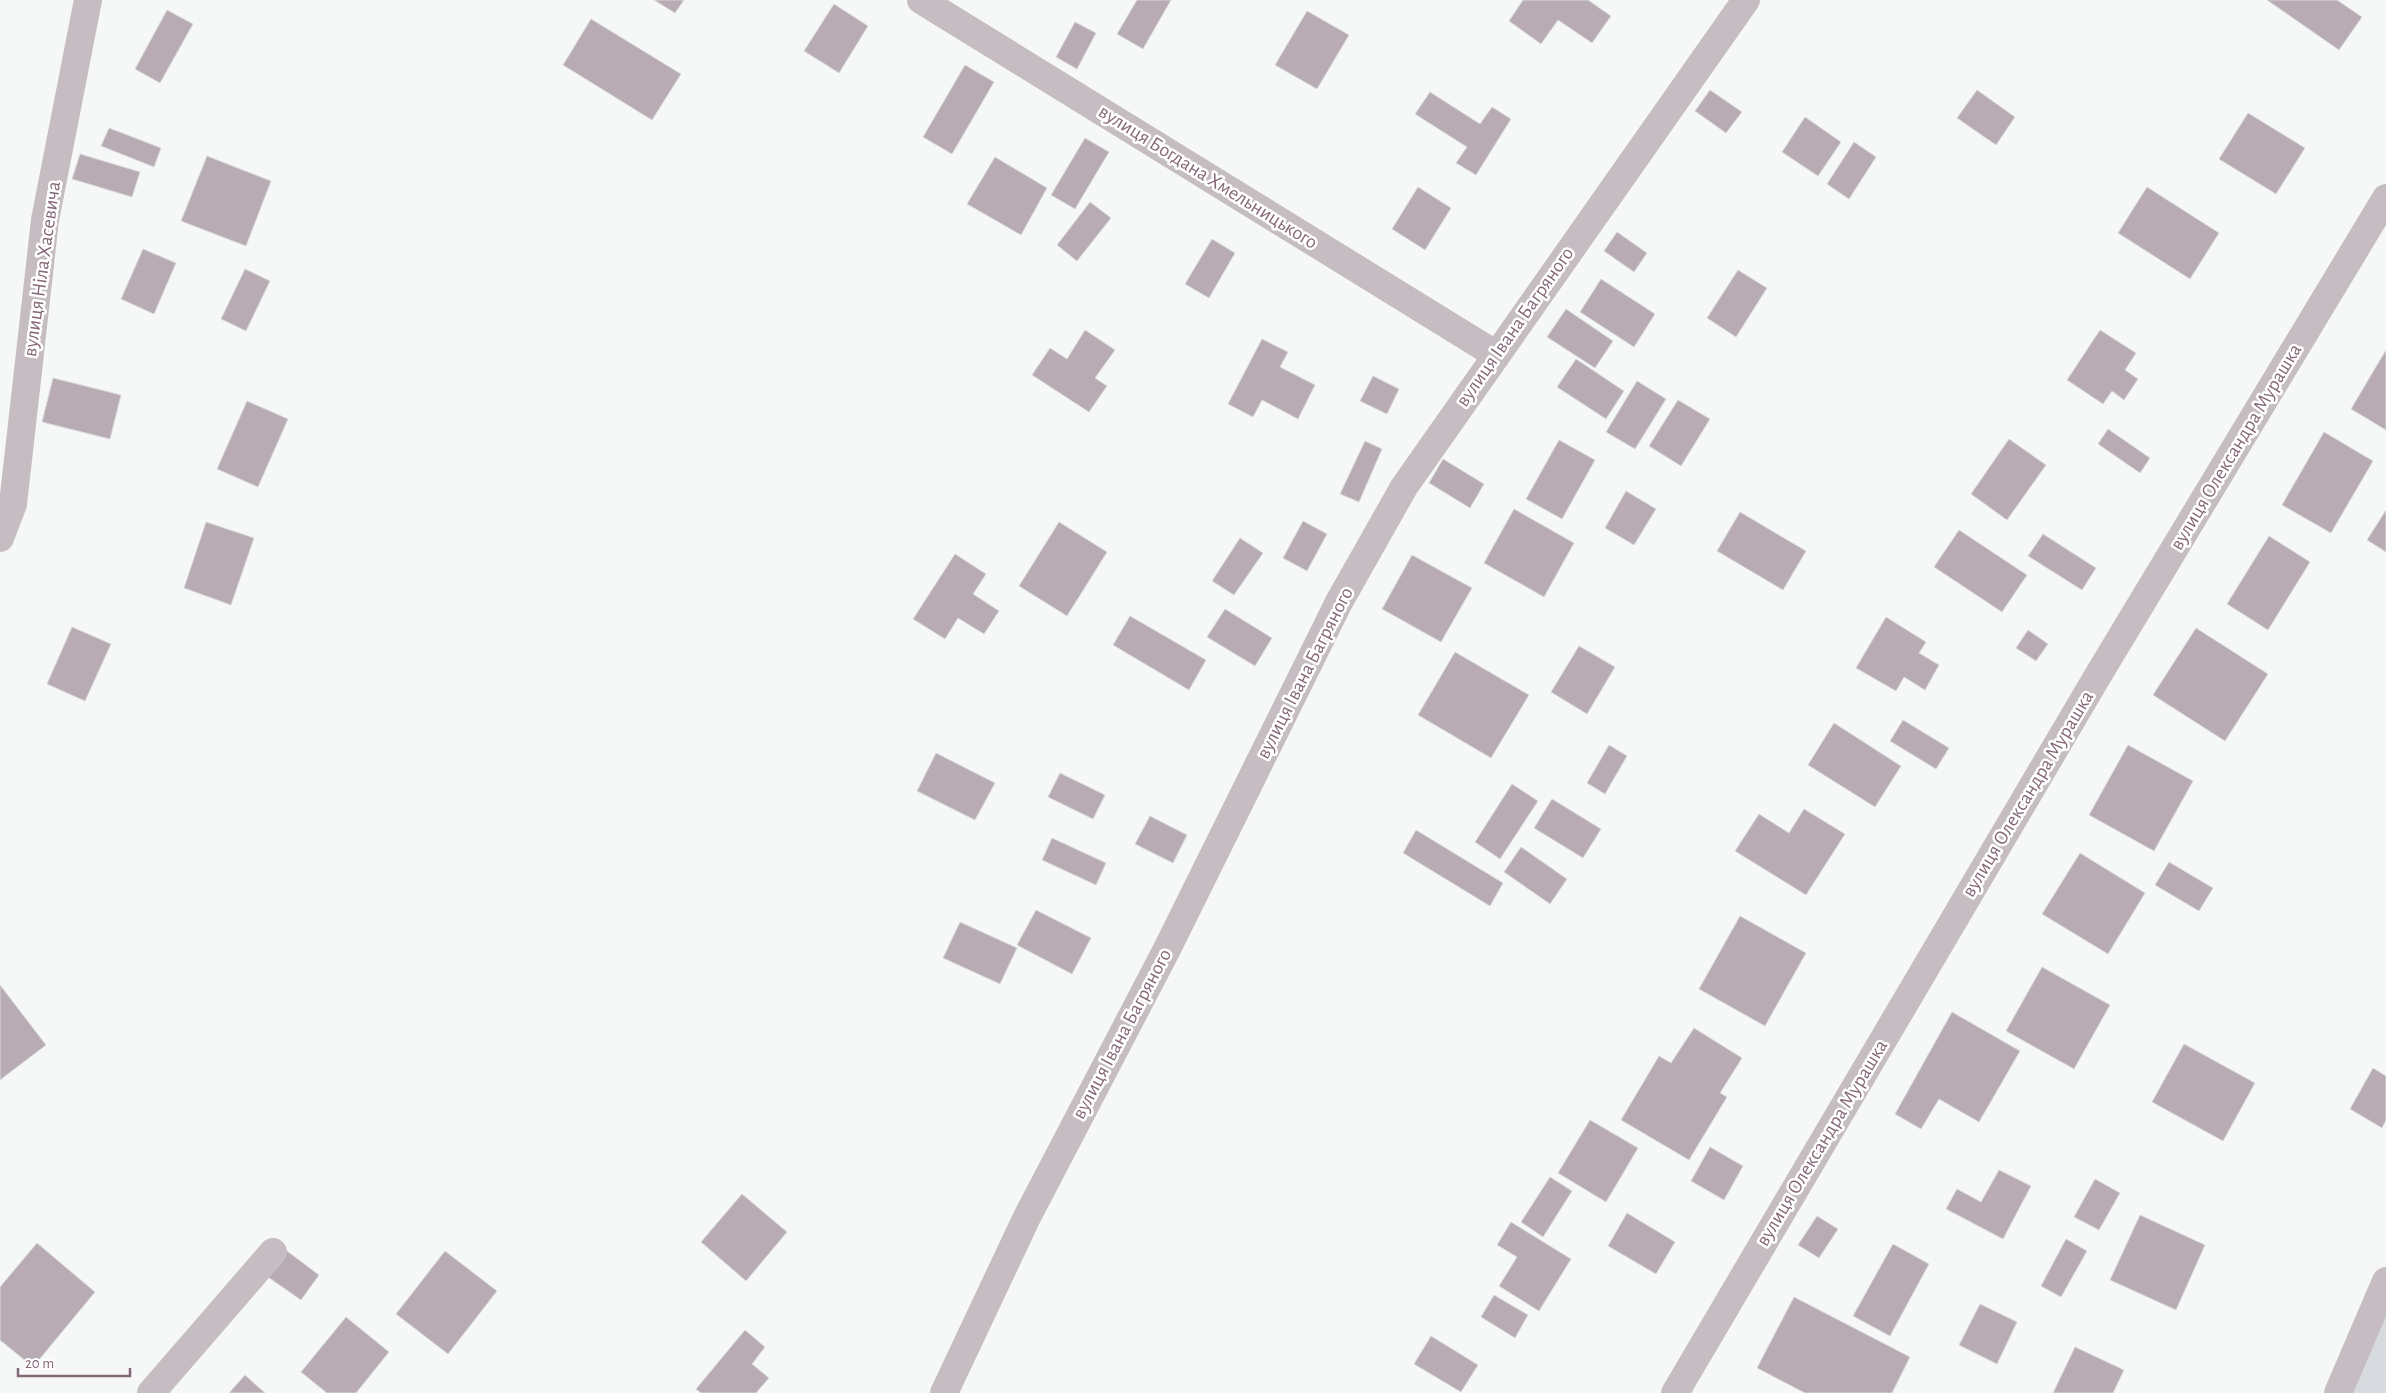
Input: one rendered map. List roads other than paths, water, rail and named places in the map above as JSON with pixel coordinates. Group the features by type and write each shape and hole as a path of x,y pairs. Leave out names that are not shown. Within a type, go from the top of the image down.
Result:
{"street":[{"name":"вулиця Ніла Хасевича","path":"0,538 13,504 45,220 88,0"},
{"name":"вулиця Богдана Хмельницького","path":"921,0 1495,354"},
{"name":"вулиця Івана Багряного","path":"944,1393 1027,1216 1166,951 1339,602 1404,487 1495,354 1746,0"},
{"name":"вулиця Олександра Мурашка","path":"1675,1393 2100,672 2386,198"},
{"path":"151,1393 273,1252"},
{"path":"2338,1393 2386,1281"}]}
